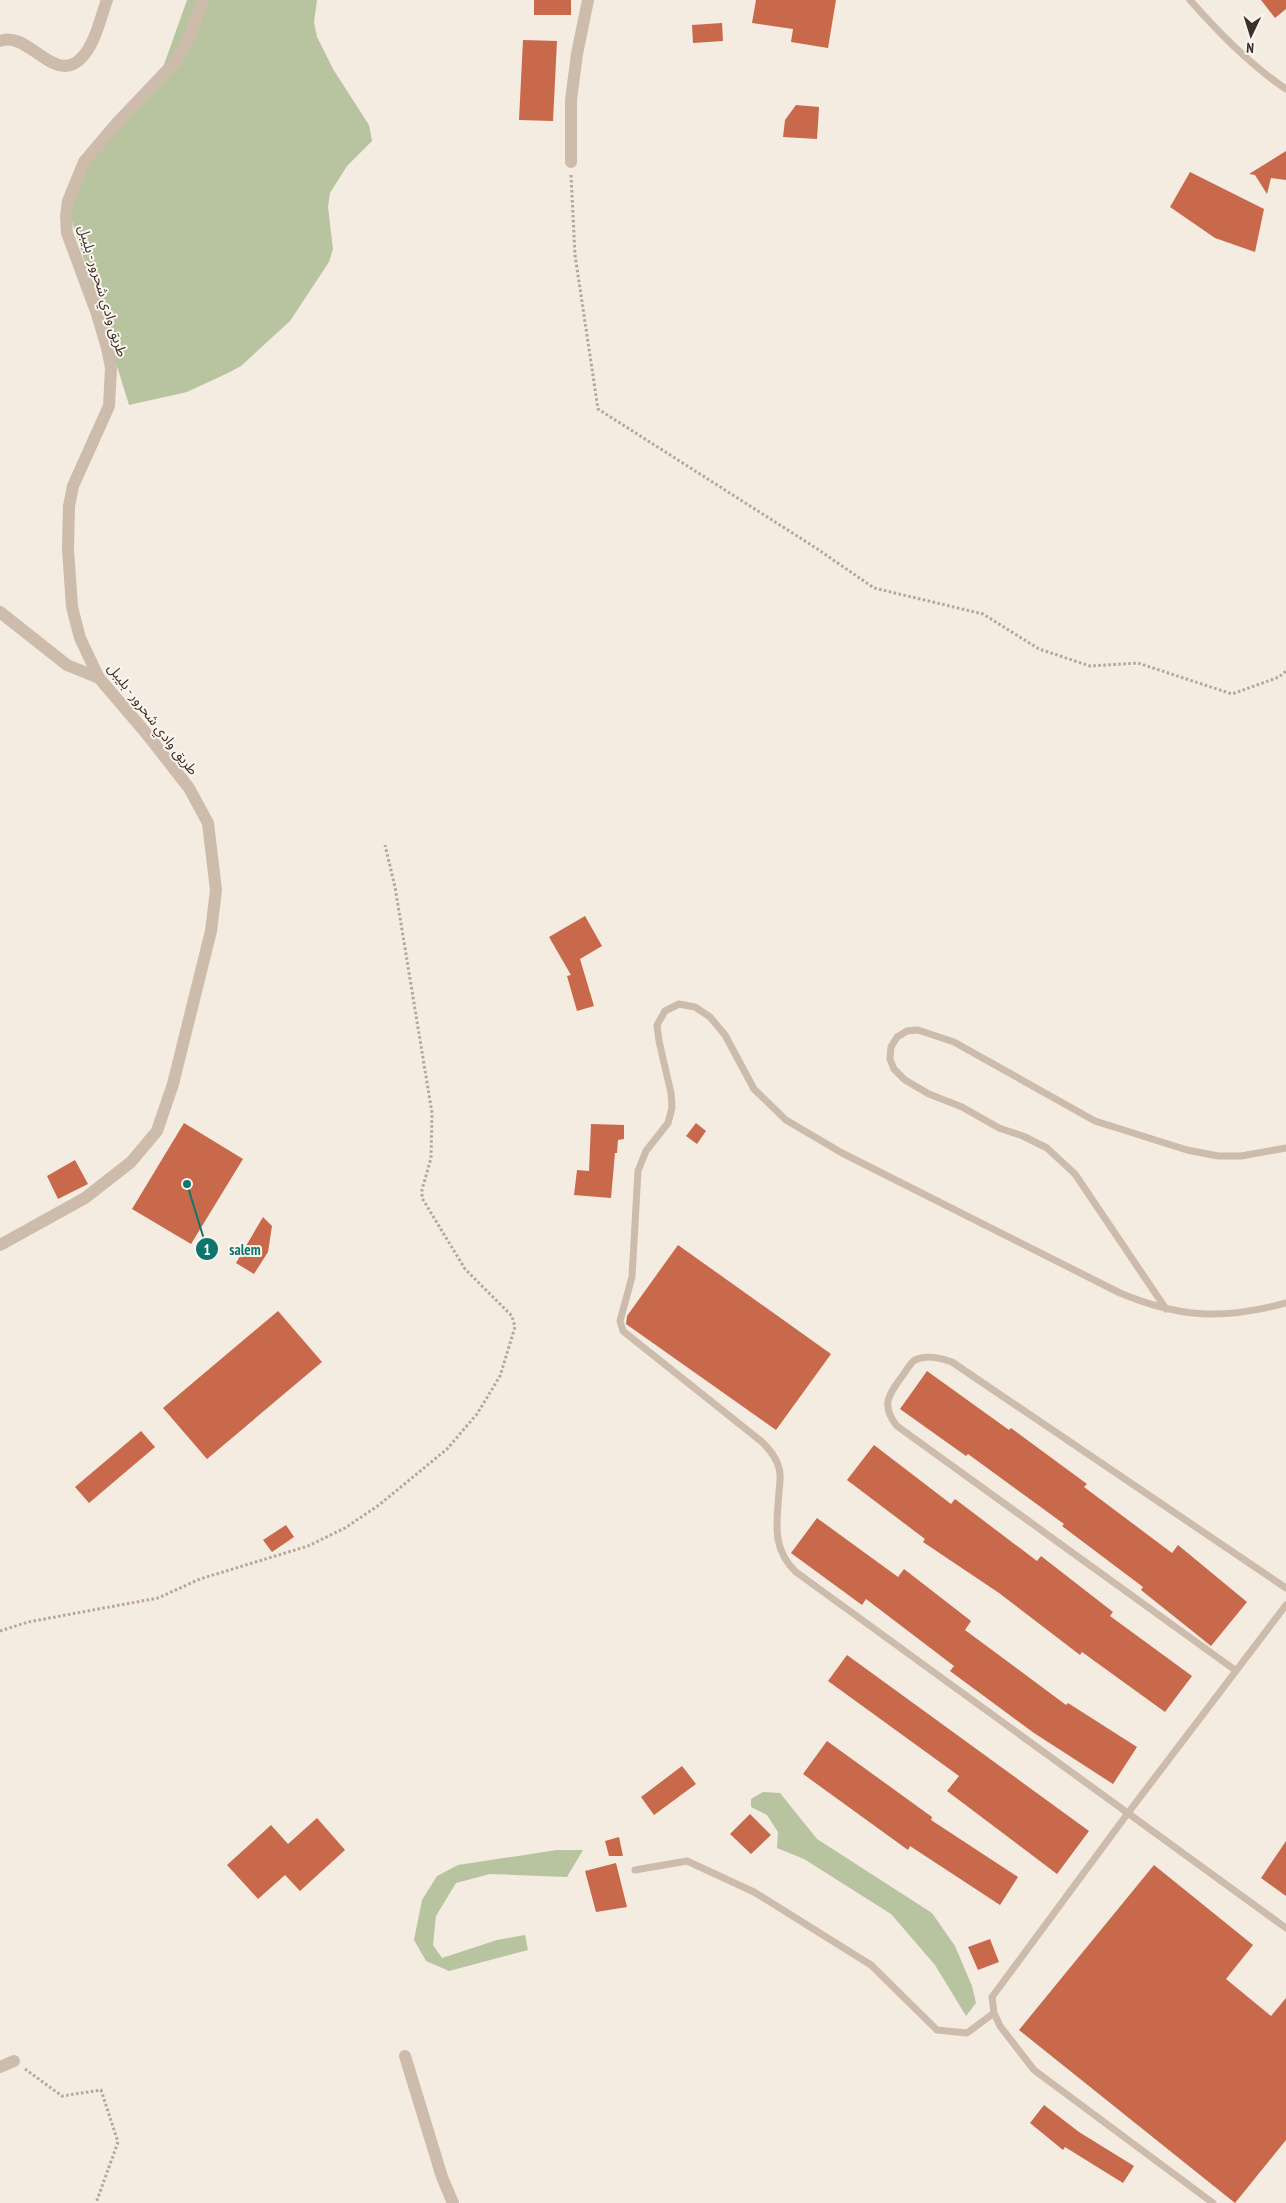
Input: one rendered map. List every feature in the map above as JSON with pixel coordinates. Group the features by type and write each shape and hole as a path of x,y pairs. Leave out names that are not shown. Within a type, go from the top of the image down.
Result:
{"street":[{"path":"0,41 9,38 18,41 49,61 59,65 70,66 79,62 88,49 106,0"},
{"name":"طريق وادي شحرور - بليبل","path":"0,1245 85,1198 132,1162 157,1131 173,1084 211,931 216,890 208,823 189,788 146,733 99,678 80,638 72,607 68,549 69,506 82,464 109,406 111,368 108,348 68,233 66,216 68,201 84,162 94,149 175,62 189,38 203,0"},
{"path":"570,162 572,100 577,54 588,0"},
{"path":"0,612 67,665 99,678"},
{"path":"406,2056 442,2177 452,2203"},
{"path":"0,2067 14,2061"}],"lane":[{"path":"1190,0 1206,18 1270,78 1286,89"},
{"path":"1286,1303 1228,1315 1198,1314 1166,1308 1120,1292 842,1153 786,1120 754,1089 725,1035 710,1017 695,1007 679,1004 665,1011 657,1025 671,1093 672,1108 668,1123 646,1152 638,1171 632,1277 620,1321 623,1331 762,1442 774,1454 780,1469 776,1528 779,1546 785,1562 796,1572 1286,1928"},
{"path":"1166,1308 1075,1174 1047,1148 1023,1136 1000,1128 962,1107 929,1094 905,1080 894,1069 890,1058 891,1047 897,1037 907,1031 918,1030 954,1042 1095,1121 1187,1150 1218,1156 1242,1156 1286,1148"},
{"path":"1235,1670 897,1426 891,1419 888,1409 891,1391 914,1360 927,1357 940,1358 952,1362 1286,1588"},
{"path":"1213,2203 1034,2070 1000,2026 994,2013 992,1997 1286,1604"},
{"path":"635,1870 687,1861 754,1892 871,1965 937,2030 967,2033 994,2013"}],"path":[{"path":"570,162 575,255 598,409 816,548 874,588 983,614 1040,649 1090,666 1138,662 1232,694 1279,677 1286,671"},
{"path":"0,1631 28,1622 158,1598 200,1579 308,1546 345,1528 379,1505 448,1449 477,1414 500,1376 513,1338 515,1327 512,1316 465,1269 425,1206 422,1198 422,1190 431,1158 432,1113 398,904 385,845"},
{"path":"14,2061 62,2096 101,2090 118,2142 96,2203"}],"green space":[{"path":"187,0 317,0 314,22 317,37 333,69 369,125 372,141 347,166 330,193 328,207 333,249 329,262 290,321 241,366 228,373 187,392 129,405 70,215 70,188 161,73"},
{"path":"763,1792 780,1793 817,1839 932,1913 955,1946 972,1986 976,2003 966,2016 935,1965 891,1914 804,1859 777,1848 778,1832 767,1815 751,1807 751,1799"},
{"path":"557,1850 583,1850 567,1877 490,1874 456,1883 436,1916 433,1945 442,1958 497,1940 525,1935 528,1950 449,1971 426,1961 414,1940 422,1900 437,1876 458,1865"}],"building":[{"path":"534,0 571,0 571,15 534,15"},
{"path":"756,0 836,0 828,48 791,42 793,29 752,23"},
{"path":"1261,0 1286,0 1286,9 1275,18"},
{"path":"722,23 723,41 693,43 692,25"},
{"path":"523,40 557,41 553,121 519,120"},
{"path":"796,105 819,107 817,139 783,137 785,120"},
{"path":"1286,151 1286,180 1271,178 1267,194 1255,175 1249,174"},
{"path":"1190,172 1264,209 1255,252 1215,238 1170,207"},
{"path":"585,916 602,946 580,959 594,1006 577,1011 567,976 571,975 549,937"},
{"path":"184,1123 243,1159 191,1244 132,1209"},
{"path":"696,1123 706,1131 697,1144 686,1136"},
{"path":"591,1124 624,1125 624,1139 618,1140 617,1153 615,1153 611,1198 574,1195 577,1170 589,1171"},
{"path":"75,1160 88,1184 58,1199 47,1176"},
{"path":"263,1217 272,1226 268,1252 254,1274 236,1263"},
{"path":"678,1245 831,1354 776,1430 626,1324 627,1316"},
{"path":"278,1311 322,1362 207,1459 163,1408"},
{"path":"927,1371 1009,1430 1011,1428 1087,1484 1084,1487 1172,1553 1178,1545 1247,1602 1211,1646 1141,1590 1143,1587 1062,1526 1064,1524 968,1454 966,1456 900,1409"},
{"path":"141,1431 155,1447 89,1503 75,1487"},
{"path":"874,1445 951,1504 955,1499 1037,1561 1041,1556 1113,1612 1110,1616 1192,1676 1165,1712 1082,1652 1080,1655 999,1593 923,1542 925,1539 847,1480"},
{"path":"817,1518 898,1577 904,1569 971,1621 965,1630 1066,1705 1068,1703 1137,1747 1113,1784 1034,1733 950,1671 954,1666 866,1599 862,1605 791,1553"},
{"path":"286,1525 294,1537 272,1552 263,1540"},
{"path":"847,1655 1089,1831 1057,1874 947,1791 959,1776 828,1681"},
{"path":"827,1741 932,1817 931,1820 1018,1877 1000,1905 910,1846 908,1850 803,1774"},
{"path":"682,1766 696,1784 654,1815 641,1797"},
{"path":"750,1814 771,1835 751,1854 730,1834"},
{"path":"317,1818 345,1850 300,1891 285,1875 258,1899 227,1865 271,1825 288,1844"},
{"path":"619,1837 623,1856 609,1856 605,1841"},
{"path":"1286,1841 1286,1896 1261,1878"},
{"path":"616,1863 627,1907 596,1912 585,1871"},
{"path":"1154,1865 1253,1945 1226,1979 1271,2016 1286,1998 1286,2140 1235,2203 1019,2030"},
{"path":"990,1939 999,1962 978,1970 968,1947"},
{"path":"1044,2105 1079,2132 1134,2166 1123,2183 1065,2147 1063,2150 1030,2123"}],"place":[{"name":"salem","path":"187,1184"}]}
